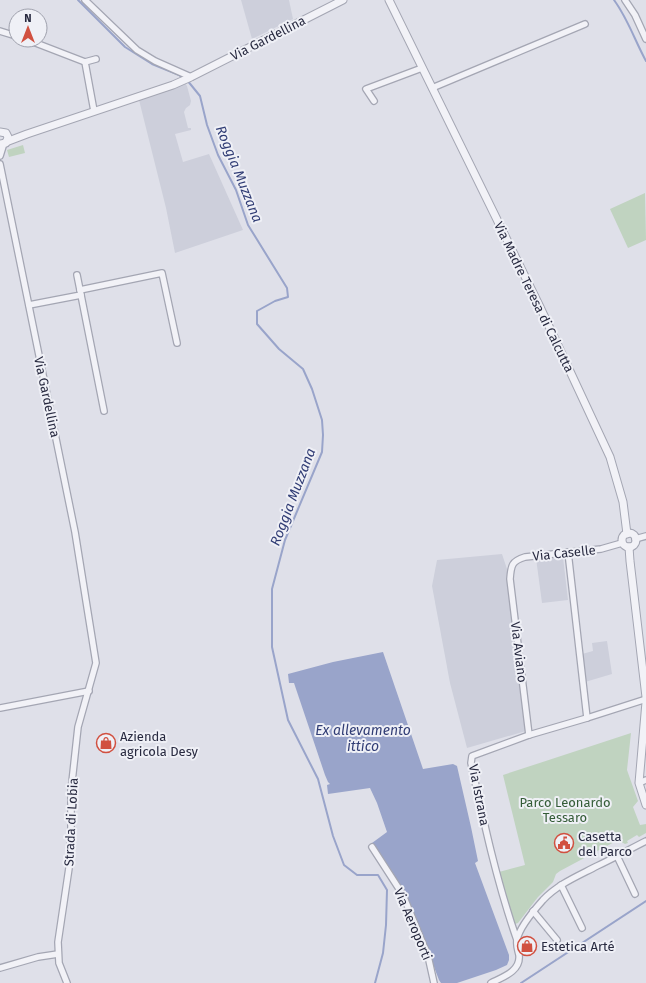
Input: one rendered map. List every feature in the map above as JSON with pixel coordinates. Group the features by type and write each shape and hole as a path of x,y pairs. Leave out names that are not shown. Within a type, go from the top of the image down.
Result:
{"street":[{"path":"85,0 137,50 188,78"},
{"name":"Via Gardellina","path":"4,143 173,85 344,0"},
{"name":"Via Madre Teresa di Calcutta","path":"389,0 540,308 610,457 623,502 627,534"},
{"path":"625,0 635,15 646,39"},
{"path":"432,88 585,24"},
{"path":"48,48 85,62 96,59"},
{"path":"85,62 94,111"},
{"path":"374,101 366,89 422,68"},
{"path":"0,156 8,135 1,131"},
{"name":"Via Gardellina","path":"1,131 27,134"},
{"name":"Via Gardellina","path":"0,164 2,189 29,305 75,532 91,631"},
{"path":"29,305 162,273 177,343"},
{"path":"77,275 104,411"},
{"path":"630,547 625,546 622,543 622,537 627,534 633,535 635,539"},
{"path":"635,539 646,536"},
{"path":"635,539 634,544 630,547 630,561 646,698"},
{"name":"Via Caselle","path":"511,569 513,564 525,557 601,549 622,543"},
{"path":"568,552 587,718"},
{"name":"Via Aviano","path":"511,569 510,579 529,735"},
{"name":"Strada di Lobia","path":"67,983 59,963 58,954 60,923 69,868 71,792 78,727 96,663 91,631"},
{"path":"0,708 89,691"},
{"name":"Via Istrana","path":"517,940 506,908 483,822 471,760 472,756 529,735 587,718 646,698"},
{"path":"646,702 643,782 646,805"},
{"path":"491,983 519,965 517,940 520,931 533,911 551,892 561,885 646,841"},
{"name":"Via Aeroporti","path":"372,847 403,895 428,956 434,983"},
{"path":"617,856 635,894"},
{"path":"561,885 582,928"},
{"path":"533,911 557,940"},
{"path":"0,968 38,957 58,954"}],"shaded area":[{"path":"241,0 289,0 293,19 252,39"},
{"path":"185,83 191,101 190,105 184,112 188,128 191,128 191,130 175,134 183,162 209,154 243,230 175,253 166,208 139,100"},
{"path":"502,554 507,569 526,731 467,748 450,683 432,586 437,560"},
{"path":"561,555 563,557 568,600 542,603 536,558"},
{"path":"607,641 612,674 585,682 582,654 593,651 592,643"}],"green space":[{"path":"23,145 25,153 9,157 7,150"},
{"path":"645,193 646,240 628,248 610,209"},
{"name":"Parco Leonardo Tessaro","path":"631,733 627,770 638,801 633,807 640,825 646,824 646,833 639,837 637,835 625,844 618,840 560,871 556,874 553,882 538,897 518,923 515,924 499,872 525,865 503,775"}],"water":[{"name":"Ex allevamento ittico","path":"383,652 423,769 453,764 457,766 478,861 475,863 509,955 507,965 457,983 441,983 439,980 410,904 393,873 372,843 387,832 370,788 328,794 327,785 330,784 325,775 294,683 289,683 288,674 333,662"}],"waterway":[{"name":"Roggia Muzzana","path":"78,0 125,47 152,64 183,78"},
{"path":"614,0 627,22 646,61"},
{"name":"Roggia Muzzana","path":"187,80 200,96 207,125 218,155 236,190 248,225 287,288 288,297 275,301 257,311 257,324 279,349 303,369 312,389 322,420 322,452 285,540 272,589 272,647 288,720 318,779 333,836 344,865 357,875 378,875 387,890 386,925 383,953 375,983"},
{"path":"521,983 646,901"}],"place":[{"name":"Azienda agricola Desy","path":"106,743"},
{"name":"Casetta del Parco","path":"564,843"},
{"name":"Estetica Arté","path":"527,946"}]}
